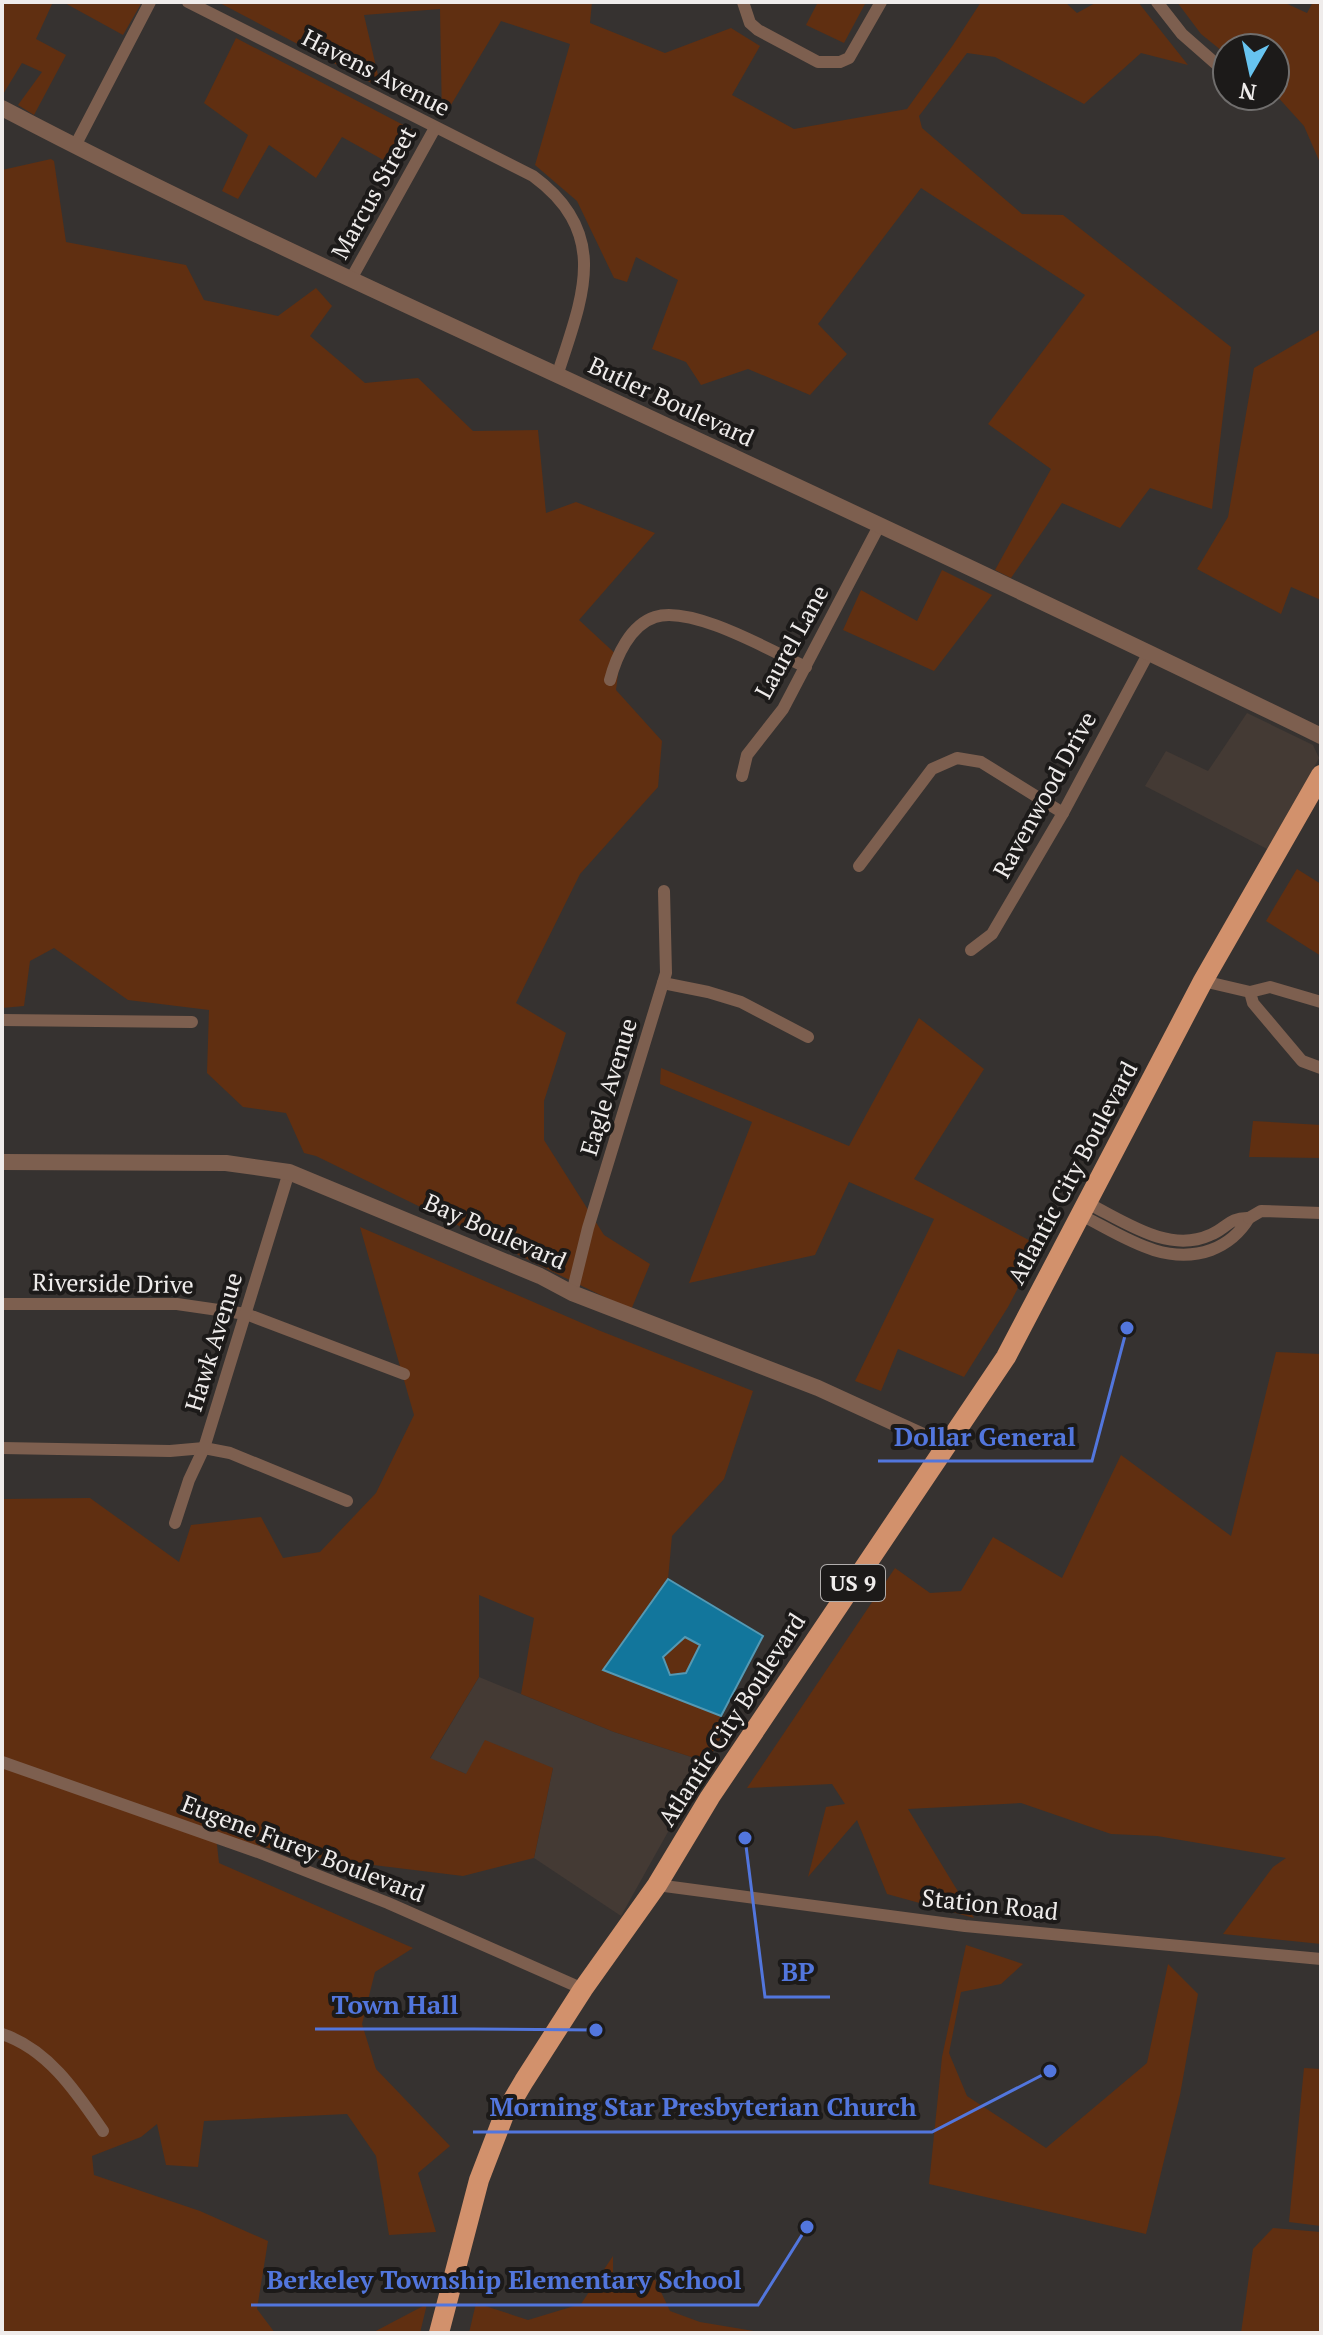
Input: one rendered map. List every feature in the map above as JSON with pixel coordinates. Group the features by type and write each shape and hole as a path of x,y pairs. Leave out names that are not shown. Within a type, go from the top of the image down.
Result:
{"highway":[{"name":"Atlantic City Boulevard","path":"439,2333 479,2180 504,2115 583,1989 657,1885 735,1759 1006,1357 1203,981 1321,775"}],"street":[{"path":"75,146 150,2"},
{"name":"Havens Avenue","path":"188,2 544,184 563,204 584,248 585,277 557,376"},
{"path":"743,2 750,23 758,30 818,62 826,63 849,58 881,2"},
{"path":"1157,2 1182,34 1211,59"},
{"name":"Butler Boulevard","path":"2,108 351,279 1011,587 1321,736"},
{"name":"Marcus Street","path":"351,279 435,128"},
{"name":"Laurel Lane","path":"742,776 747,755 783,709 879,526"},
{"path":"610,680 614,664 633,634 655,617 670,615 713,624 806,667"},
{"name":"Ravenwood Drive","path":"971,950 992,934 1063,813 1148,654"},
{"path":"859,866 932,769 957,758 981,762 1063,813"},
{"name":"Eagle Avenue","path":"572,1293 588,1228 663,983 666,956 664,891"},
{"path":"1203,981 1250,992 1270,987 1321,1002"},
{"path":"663,983 741,1002 808,1037"},
{"path":"1250,992 1253,1003 1302,1061 1321,1068"},
{"path":"2,1020 192,1022"},
{"name":"Bay Boulevard","path":"2,1162 226,1163 289,1172 540,1276 572,1293 818,1388 947,1447"},
{"name":"Hawk Avenue","path":"175,1523 189,1480 204,1448 289,1172"},
{"path":"1084,1209 1167,1240 1182,1241 1211,1235 1237,1218 1249,1218 1261,1211 1321,1213"},
{"name":"Riverside Drive","path":"2,1304 177,1304 246,1314 404,1374"},
{"path":"2,1448 170,1451 204,1448 230,1453 347,1501"},
{"name":"Eugene Furey Boulevard","path":"2,1762 269,1856 388,1903 583,1989"},
{"name":"Station Road","path":"657,1885 965,1926 1321,1959"},
{"path":"2,2034 23,2043 54,2069 75,2091 103,2131"}],"shaded area":[{"path":"2,2 53,2 36,39 66,55 34,115 18,105 42,72 22,63 2,96"},
{"path":"63,2 142,2 123,35"},
{"path":"218,2 592,2 590,23 665,53 731,28 760,46 732,95 794,129 907,109 981,2 1065,2 1077,13 1097,2 1138,2 1188,65 1141,53 1084,104 995,57 967,53 919,116 922,128 1022,214 1063,215 1231,347 1212,509 1150,488 1120,528 1062,503 1011,578 995,570 1051,469 988,424 1085,295 921,188 818,324 847,354 810,395 748,369 701,385 686,362 652,349 678,280 636,257 627,282 614,278 577,201 535,165 570,44 501,21 442,120 440,9 364,15 381,88"},
{"path":"818,2 866,2 844,43 806,25"},
{"path":"1177,2 1283,2 1307,13 1313,2 1321,2 1321,165 1304,126 1291,112 1291,32 1211,32 1211,42 1201,34"},
{"path":"236,38 415,131 396,167 342,137 316,178 269,145 238,199 222,191 248,135 204,103"},
{"path":"51,159 54,161 66,242 186,265 204,300 278,316 316,288 332,306 310,336 365,383 418,378 473,431 538,430 546,513 576,502 655,533 579,620 620,658 616,690 662,741 658,787 580,874 516,1003 566,1033 544,1101 544,1140 604,1235 650,1264 631,1310 316,1156 304,1153 286,1113 243,1107 207,1073 209,1010 128,1000 54,948 30,961 24,1006 2,1008 2,170"},
{"path":"1321,329 1321,600 1291,587 1281,614 1197,569 1228,517 1254,368"},
{"path":"942,570 992,595 934,671 843,630 861,590 917,621"},
{"path":"1247,713 1313,745 1319,758 1269,850 1145,786 1166,751 1208,771"},
{"path":"1297,869 1321,884 1321,956 1266,921"},
{"path":"919,1018 984,1069 914,1179 1040,1246 1008,1307 964,1377 898,1349 881,1391 855,1381 934,1219 849,1182 815,1255 689,1283 752,1122 660,1084 661,1068 849,1146"},
{"path":"1253,1121 1321,1125 1321,1158 1249,1157"},
{"path":"360,1227 598,1330 753,1391 724,1479 672,1536 668,1579 603,1669 731,1720 707,1762 614,1732 521,1694 534,1618 479,1595 479,1677 430,1758 466,1774 485,1740 553,1768 534,1858 463,1876 308,1857 216,1836 219,1863 413,1948 375,1972 362,2024 376,2069 450,2146 418,2173 436,2232 389,2235 376,2156 347,2114 204,2121 198,2167 166,2165 157,2124 141,2137 92,2156 94,2175 200,2211 268,2241 257,2309 275,2333 2,2333 2,1499 90,1498 179,1562 191,1525 261,1517 283,1558 320,1552 376,1493 414,1415"},
{"path":"1276,1352 1321,1354 1321,1944 1223,1934 1273,1867 1286,1858 1157,1836 1111,1834 1021,1803 908,1809 974,1918 887,1894 857,1820 808,1877 826,1807 845,1804 832,1784 747,1788 895,1568 930,1593 961,1591 993,1537 1062,1578 1121,1455 1231,1536"},
{"path":"685,1637 700,1644 686,1673 670,1675 663,1657"},
{"path":"479,1677 614,1732 707,1762 621,1916 534,1858 553,1768 466,1774 430,1759"},
{"path":"966,1945 1023,1964 1001,1984 961,1992 949,2053 967,2096 1046,2148 1147,2063 1168,1964 1198,1994 1180,2095 1146,2234 929,2184 942,2057"},
{"path":"1304,2068 1321,2069 1321,2226 1289,2222"},
{"path":"1273,2228 1321,2232 1321,2333 1241,2333 1253,2249"},
{"path":"613,2256 613,2288 652,2273 670,2311 700,2322 765,2333 469,2333 476,2303 528,2320 581,2304"},
{"path":"427,2304 420,2333 372,2333"}],"water":[{"path":"668,1579 763,1636 721,1716 603,1670","holes":["685,1637 700,1645 686,1673 670,1675 663,1657"]}],"place":[{"name":"Dollar General","path":"1127,1328"},
{"name":"BP","path":"745,1838"},
{"name":"Town Hall","path":"596,2030"},
{"name":"Morning Star Presbyterian Church","path":"1050,2071"},
{"name":"Berkeley Township Elementary School","path":"807,2227"}]}
